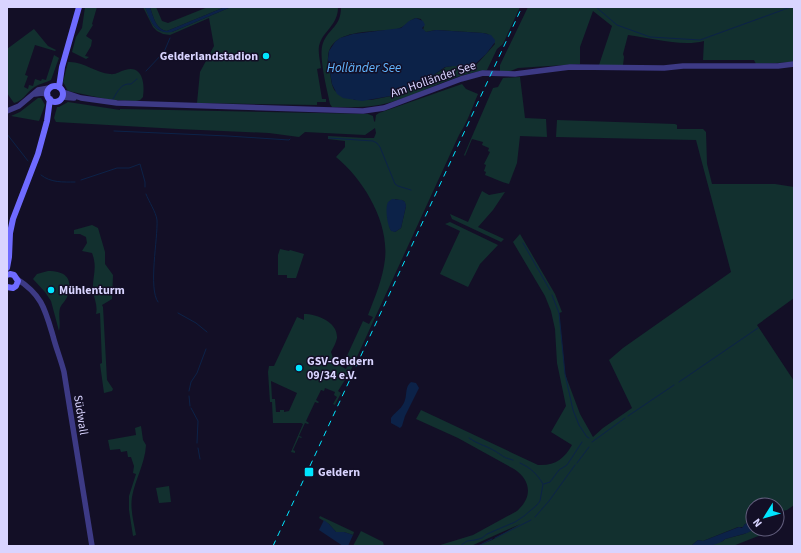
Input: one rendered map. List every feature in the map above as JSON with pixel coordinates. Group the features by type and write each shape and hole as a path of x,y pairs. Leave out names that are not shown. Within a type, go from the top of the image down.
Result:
{"main road":[{"path":"7,268 10,233 13,219 33,170 79,7"},
{"path":"7,287 13,288 9,257"}],"street":[{"name":"Am Holländer See","path":"55,93 124,104 363,111 384,108 461,79 483,73 515,74 570,67 664,68 683,66 778,66 794,64"},
{"path":"7,111 19,106 40,89 55,93"},
{"name":"Südwall","path":"13,279 27,285 44,307 62,366 92,546"}],"green space":[{"path":"85,7 97,7 93,25 86,36 92,40 91,46 85,56 89,57 86,59 72,52 76,37 82,28"},
{"name":"Gelderlandstadion","path":"143,7 145,7 154,26 161,31 172,32 231,7 338,7 336,19 319,46 321,68 317,69 322,99 326,99 326,102 317,102 317,105 197,103 200,72 214,46 209,18 170,35 163,34 153,27"},
{"path":"150,7 156,7 162,21 168,23 208,7 225,7 167,31 160,28"},
{"path":"341,7 520,7 503,44 497,49 487,70 445,81 393,102 361,107 332,107 330,104 324,73 322,49 325,38 337,23","holes":["416,18 421,19 424,26 423,30 426,32 436,30 483,33 488,34 495,44 477,64 468,67 458,65 446,67 432,76 420,80 403,92 391,96 371,100 355,100 335,91 332,84 328,60 330,48 336,41 355,33 397,29"]},
{"path":"528,7 794,7 794,62 756,64 754,60 703,60 704,41 695,43 676,43 628,35 623,54 623,65 599,65 612,26 593,11 580,47 580,64 518,68 508,72 500,72 500,65"},
{"path":"34,29 48,46 56,50 55,51 35,45 25,75 28,76 24,87 28,89 29,85 33,86 35,79 41,81 42,79 46,80 54,55 59,58 51,80 35,87 22,99 14,103 7,93 7,49"},
{"path":"68,62 79,63 100,72 110,74 123,70 136,70 142,77 144,87 143,97 136,101 111,100 68,91 63,82"},
{"path":"520,77 525,118 546,119 547,137 520,136 517,163 509,184 485,175 486,172 484,171 486,165 484,164 490,152 488,151 489,148 482,145 483,142 472,139 465,156 464,155 493,88 498,87 503,78"},
{"path":"462,84 466,89 478,94 350,372 338,391 341,393 335,405 333,404 337,397 334,395 335,392 325,388 324,391 321,390 316,400 319,402 315,402 306,421 309,423 305,423 299,436 302,437 299,437 293,450 295,453 291,452 303,424 273,423 268,372 269,366 274,366 297,317 304,320 304,314 309,314 320,317 330,323 336,332 337,338 331,352 333,358 332,361 346,369 351,360 346,358 363,321 369,324 373,317 368,315 381,280 385,259 383,231 379,217 365,190 356,177 336,157 345,147 345,141 328,139 328,136 374,138 376,133 375,128 365,135 305,132 299,137 269,133 56,122 54,118 57,107 68,102 120,110 368,114 373,116 375,122 376,115","holes":["395,199 404,201 406,206 401,228 395,232 390,229 388,217","271,381 297,393 289,411 284,412 284,410 280,410 280,412 276,412 275,399 272,399"]},
{"path":"38,98 41,98 45,105 39,121 11,116 20,112"},
{"path":"557,120 675,124 677,125 677,129 703,129 706,132 707,164 712,184 775,184 794,187 794,298 757,325 794,381 794,505 787,510 785,510 785,497 745,497 745,524 743,527 738,527 703,541 698,540 691,546 477,546 492,540 520,524 471,546 437,546 473,535 517,511 526,500 528,489 524,478 514,469 458,438 416,419 421,410 538,465 558,461 566,454 572,445 551,432 566,406 557,363 555,329 551,311 545,296 513,242 520,234 555,294 562,312 559,313 565,374 580,414 593,437 603,428 632,408 609,360 623,348 731,272 696,140 556,137"},
{"path":"482,191 489,195 505,192 493,210 478,227 504,239 501,242 452,219 450,214 468,222"},
{"path":"450,222 498,245 480,264 468,287 440,274 460,231 445,224"},
{"path":"92,225 98,228 105,252 105,264 113,275 112,299 102,305 107,380 113,389 112,391 104,393 100,364 102,363 100,313 96,314 93,291 95,263 92,253 82,251 87,243 86,237 80,234 74,234 74,230"},
{"path":"280,249 304,254 296,278 287,278 287,275 278,275 278,255"},
{"path":"48,271 63,274 68,279 69,283 66,300 60,308 59,331 51,301 33,279 37,274"},
{"path":"141,426 143,440 146,445 144,459 132,497 132,512 136,535 133,536 129,510 129,496 136,474 133,473 134,466 131,457 128,457 127,451 121,452 120,449 110,450 108,440 136,435 135,428"},
{"path":"169,486 171,502 159,503 156,488"},
{"path":"320,516 354,532 353,535 344,532 336,532 329,524 319,518"},
{"path":"361,531 383,542 384,546 353,546"},
{"path":"744,534 745,537 756,537 733,546 707,546 725,539"}],"water":[{"path":"145,7 150,7 160,28 167,31 225,7 231,7 172,32 166,32 157,29 154,26"},
{"name":"Holländer See","path":"416,18 423,21 425,25 422,28 426,32 436,30 483,33 491,35 495,42 486,54 474,65 468,67 445,67 432,76 422,78 408,89 396,95 362,101 343,98 337,94 332,84 328,59 329,51 335,42 340,38 353,34 401,28 409,21"},
{"path":"392,199 402,200 405,202 406,206 401,228 395,232 390,230 387,215 387,204"},
{"path":"411,382 416,383 419,388 400,428 391,423 391,418 404,403 407,388"},
{"path":"324,520 336,532 344,532 353,535 348,546 343,546 319,530"},
{"path":"745,524 745,534 725,539 714,545 691,546 698,540 703,541 739,527 742,528"}],"waterway":[{"path":"596,7 617,25 650,37 700,40 791,7"},
{"path":"146,71 164,52 170,38"},
{"path":"113,99 122,86 131,84 137,79"},
{"path":"114,131 290,139"},
{"path":"7,134 28,161"},
{"path":"329,138 373,141 377,143 395,184 411,190"},
{"path":"81,180 117,168 129,168 140,164 145,187"},
{"path":"41,175 53,181 75,182"},
{"path":"146,194 157,220 154,286 155,295 158,302"},
{"path":"523,243 550,290"},
{"path":"552,295 559,313 565,374 573,410 579,425 589,438"},
{"path":"178,313 196,323 207,332"},
{"path":"679,382 758,328"},
{"path":"189,391 191,382 197,373 206,349"},
{"path":"628,416 674,385"},
{"path":"189,396 190,406"},
{"path":"191,408 198,421 197,443"},
{"path":"592,442 625,418"},
{"path":"469,438 492,449 505,458 513,460"},
{"path":"544,484 550,482 559,470 567,465 582,442"},
{"path":"577,463 589,447"},
{"path":"198,448 200,459"},
{"path":"460,546 467,541 482,538 487,534 515,522 540,501 543,484 533,472 520,463"},
{"path":"535,517 549,501 575,465"},
{"path":"495,538 531,520"},
{"path":"478,546 492,539"}],"railway":[{"path":"273,546 522,7"}],"place":[{"name":"Gelderlandstadion","path":"266,56"},
{"name":"Mühlenturm","path":"51,290"},
{"name":"GSV-Geldern 09/34 e.V.","path":"299,368"},
{"name":"Geldern","path":"309,472"}]}
